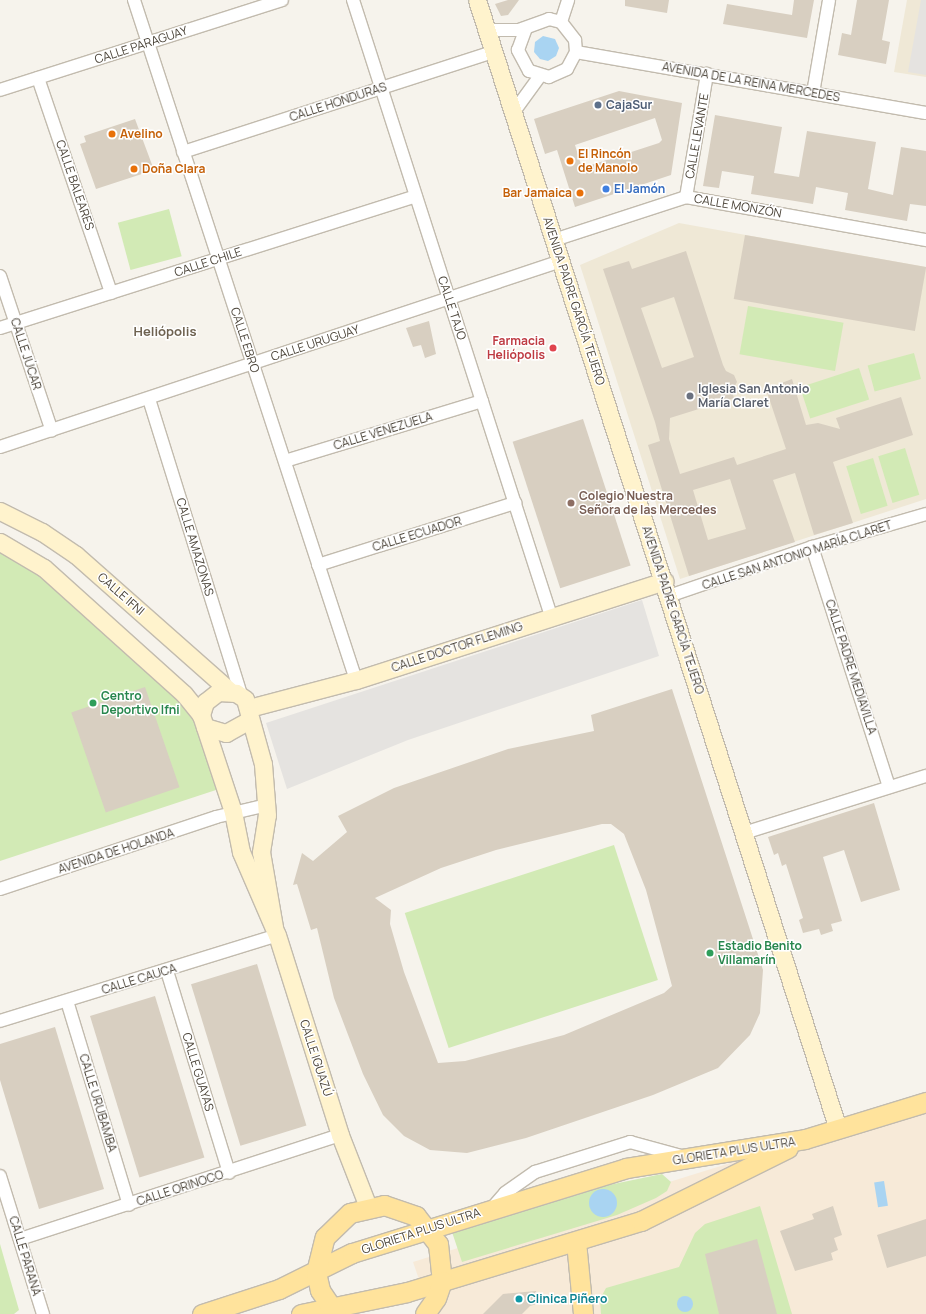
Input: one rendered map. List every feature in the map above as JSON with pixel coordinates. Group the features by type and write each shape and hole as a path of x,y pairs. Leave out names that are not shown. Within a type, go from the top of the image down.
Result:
{"main road":[{"path":"805,1139 926,1102"},
{"name":"GLORIETA PLUS ULTRA","path":"202,1314 279,1289 352,1254 493,1207 626,1168 805,1139"},
{"name":"GLORIETA PLUS ULTRA","path":"301,1314 332,1310 407,1292 442,1280 576,1242 641,1221 805,1139"},
{"path":"332,1310 320,1290 316,1272 325,1237 359,1210 400,1209 428,1228 441,1256 442,1280 436,1298 424,1314"},
{"path":"576,1242 583,1314"}],"street":[{"name":"CALLE EBRO","path":"134,0 356,680"},
{"name":"CALLE PARAGUAY","path":"0,90 282,0"},
{"name":"CALLE TAJO","path":"353,0 551,616"},
{"name":"AVENIDA PADRE GARCÍA TEJERO","path":"478,0 493,52 514,113 838,1129"},
{"path":"561,22 568,0"},
{"path":"813,92 829,0"},
{"path":"486,30 526,28 549,19 561,22 573,35 576,52 563,72 540,76 529,71 520,56 520,38 526,28"},
{"name":"CALLE HONDURAS","path":"183,152 493,52"},
{"name":"AVENIDA DE LA REINA MERCEDES","path":"576,52 813,92 926,113"},
{"name":"CALLE LEVANTE","path":"686,197 707,74"},
{"path":"514,113 540,76"},
{"name":"CALLE BALEARES","path":"38,78 111,293"},
{"name":"CALLE CHILE","path":"0,328 416,196"},
{"name":"CALLE MONZÓN","path":"554,240 686,197 926,240"},
{"name":"CALLE URUGUAY","path":"0,448 561,261"},
{"name":"CALLE JÚCAR","path":"0,276 52,431"},
{"name":"CALLE AMAZONAS","path":"148,399 242,704"},
{"name":"CALLE VENEZUELA","path":"284,461 482,401"},
{"name":"CALLE ECUADOR","path":"318,565 515,503"},
{"name":"CALLE IFNI","path":"0,512 42,532 76,555 242,704"},
{"name":"CALLE SAN ANTONIO MARÍA CLARET","path":"666,589 926,514"},
{"path":"0,542 44,568 184,694 203,721 226,733 242,704 210,696 203,721"},
{"name":"CALLE PADRE MEDIAVILLA","path":"812,547 889,787"},
{"name":"CALLE DOCTOR FLEMING","path":"242,704 356,680 551,616 666,589"},
{"name":"CALLE IGUAZÚ","path":"242,704 263,764 267,805 261,852 275,931 358,1188 359,1210"},
{"name":"CALLE IGUAZÚ","path":"203,721 232,812 252,885 275,931"},
{"path":"744,832 926,776"},
{"name":"AVENIDA DE HOLANDA","path":"0,889 232,812 267,805"},
{"name":"CALLE CAUCA","path":"0,1021 166,971 275,931"},
{"name":"CALLE GUAYAS","path":"166,971 229,1173"},
{"name":"CALLE URUBAMBA","path":"66,1001 129,1205"},
{"name":"CALLE ORINOCO","path":"20,1239 229,1173 340,1135"},
{"path":"493,1207 505,1193 535,1172 630,1142 688,1158"},
{"name":"CALLE PARANÁ","path":"0,1176 43,1314"}],"shaded area":[{"path":"907,0 926,0 926,77 894,72"},
{"path":"921,0 926,0 926,75 908,72"},
{"path":"679,223 926,267 926,499 680,579 580,265"},
{"path":"642,600 659,656 408,740 287,789 266,723"},
{"path":"926,1102 926,1314 431,1314 413,1262"}],"green space":[{"path":"169,209 182,256 130,270 118,223"},
{"path":"748,306 844,323 835,371 739,354"},
{"path":"914,353 921,379 875,392 868,365"},
{"path":"859,368 869,399 810,419 800,387"},
{"path":"905,448 919,495 893,503 878,456"},
{"path":"873,458 888,506 861,514 846,466"},
{"name":"Centro Deportivo Ifni","path":"0,549 22,560 191,710 219,789 0,861"},
{"path":"614,845 658,980 449,1048 405,913"},
{"path":"662,1174 671,1182 667,1191 656,1198 617,1215 462,1262 452,1232 575,1192"},
{"path":"760,1206 792,1314 601,1314 600,1299 606,1288 679,1267 695,1233 705,1224"},
{"path":"0,1244 19,1310 14,1314 0,1314"}],"water":[{"path":"543,36 555,39 559,48 556,56 548,61 540,59 534,52 535,42"},
{"path":"884,1181 888,1206 878,1207 874,1183"},
{"path":"603,1189 613,1193 617,1203 613,1213 603,1217 593,1213 589,1203 593,1193"},
{"path":"685,1296 691,1298 693,1304 691,1310 685,1312 679,1310 677,1304 679,1298"}],"building":[{"path":"508,0 519,0 508,15 501,16 495,4"},
{"path":"625,0 669,0 667,13 625,6"},
{"path":"794,0 814,0 807,38 723,24 727,4 792,15"},
{"path":"857,0 889,0 882,40 890,42 886,64 838,55 842,33 851,35"},
{"path":"619,91 682,103 671,175 575,207 557,150 545,154 534,119","holes":["655,118 662,140 659,143 582,168 575,145"]},
{"path":"715,115 782,127 774,173 799,177 807,131 876,142 868,189 893,195 901,147 926,151 926,206 910,204 907,221 845,210 848,193 816,187 813,204 751,194 754,176 722,171 719,188 703,186"},
{"path":"135,119 154,170 96,189 80,144 86,142 84,136"},
{"path":"745,235 926,267 915,331 734,299"},
{"path":"686,251 723,365 726,371 734,375 737,382 732,391 734,398 670,418 669,439 680,474 734,457 737,465 786,449 766,389 792,379 806,425 818,423 840,429 836,418 901,397 913,435 833,462 853,523 814,535 795,473 773,480 795,542 689,576 648,445 660,441 655,422 603,269 629,261 632,269","holes":["674,297 694,357 662,368 641,308","730,479 746,529 708,540 693,490"]},
{"path":"429,321 436,354 425,358 421,345 413,347 406,328"},
{"name":"Colegio Nuestra Señora de las Mercedes","path":"583,419 631,565 560,588 513,442"},
{"path":"145,687 180,787 106,813 71,712"},
{"name":"Estadio Benito Villamarín","path":"672,689 763,970 760,1013 750,1035 718,1068 653,1095 526,1138 467,1153 430,1150 404,1136 383,1115 363,1074 334,998 317,928 311,930 297,884 293,885 302,853 313,861 347,832 338,816 394,788 508,749 594,731 591,715","holes":["602,824 611,824 624,834 646,890 672,986 664,993 564,1035 465,1061 438,1063 404,972 390,924 391,910 375,898 441,868 496,850"]},
{"path":"874,803 900,890 861,902 844,850 823,857 842,921 831,924 833,931 821,935 819,929 803,933 799,920 803,918 786,864 782,866 778,853 774,855 768,837"},
{"path":"257,964 306,1126 240,1146 191,984"},
{"path":"155,996 204,1158 139,1177 90,1016"},
{"path":"55,1027 104,1189 39,1209 0,1080 0,1044"},
{"path":"833,1206 842,1235 834,1238 838,1250 831,1253 833,1260 795,1271 780,1231 814,1219 812,1214"},
{"path":"926,1219 926,1256 887,1268 877,1235"},
{"path":"757,1239 777,1314 719,1314 705,1254"},
{"name":"Clinica Piñero","path":"536,1291 540,1303 530,1306 522,1314 483,1314 503,1294"}],"place":[{"name":"CajaSur","path":"598,105"},
{"name":"Avelino","path":"112,134"},
{"name":"El Rincón de Manolo","path":"570,161"},
{"name":"Doña Clara","path":"134,169"},
{"name":"El Jamón","path":"606,189"},
{"name":"Bar Jamaica","path":"580,193"},
{"name":"Farmacia Heliópolis","path":"553,348"},
{"name":"Iglesia San Antonio María Claret","path":"690,396"},
{"name":"Colegio Nuestra Señora de las Mercedes","path":"571,503"},
{"name":"Centro Deportivo Ifni","path":"93,703"},
{"name":"Estadio Benito Villamarín","path":"710,953"},
{"name":"Clinica Piñero","path":"519,1299"}],"district":[{"name":"Heliópolis","path":"165,331"}]}
